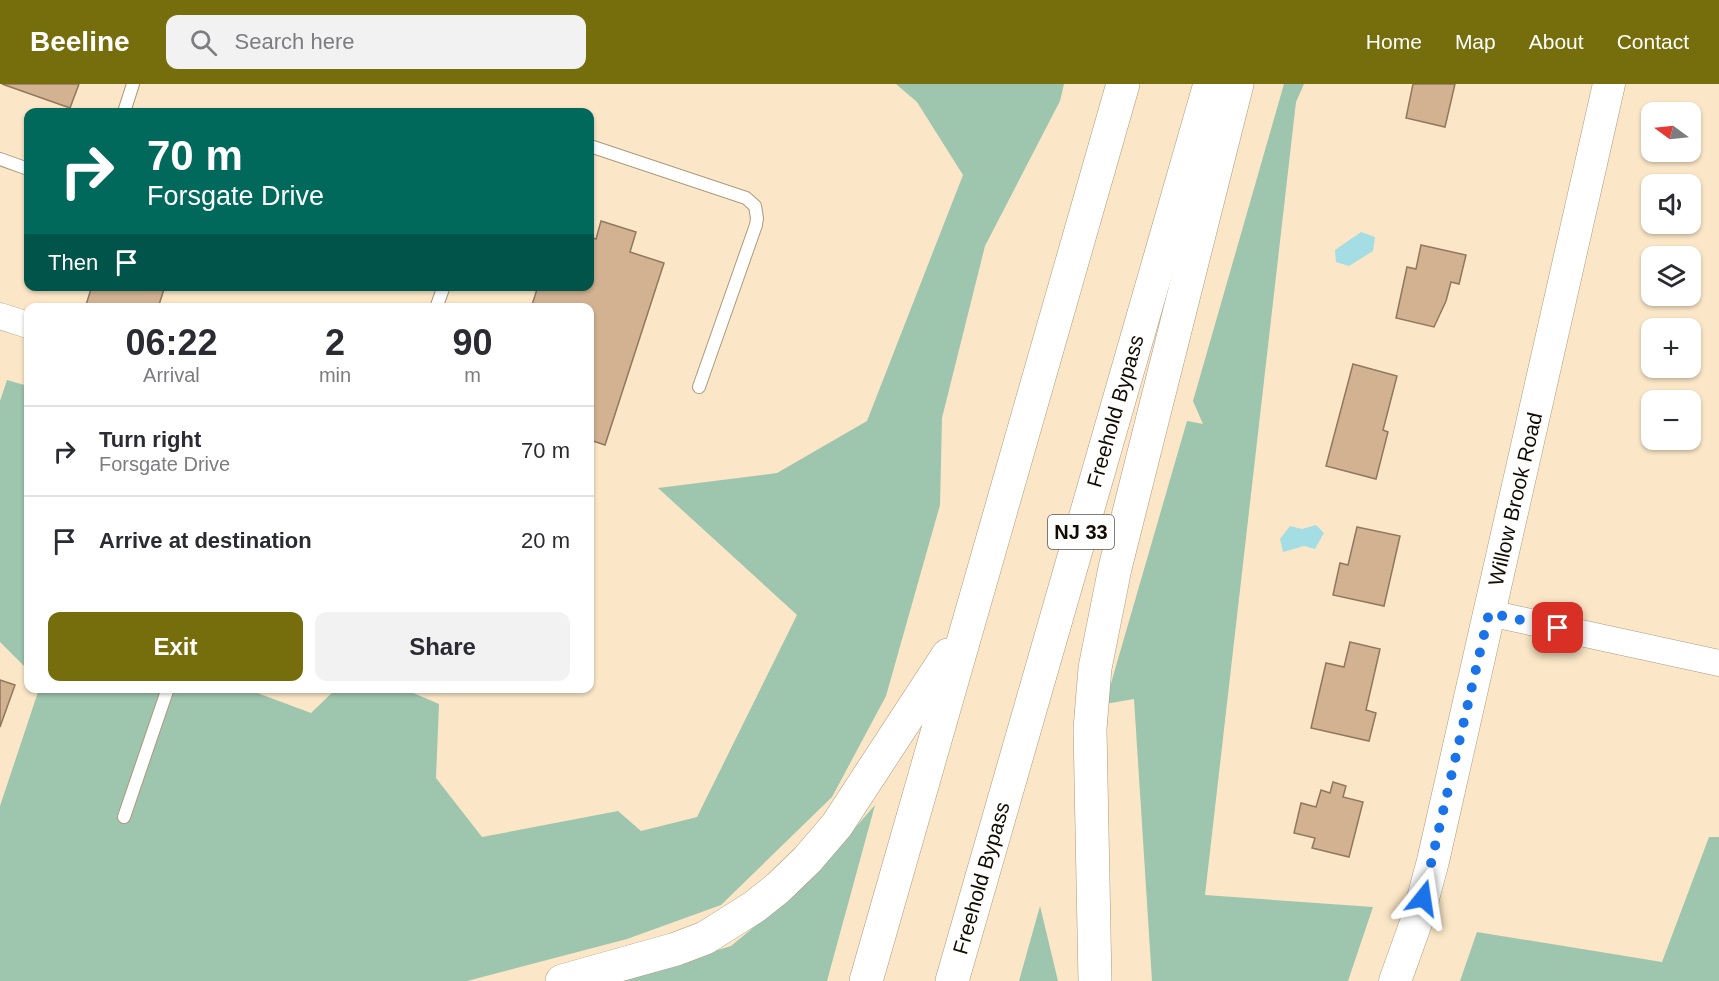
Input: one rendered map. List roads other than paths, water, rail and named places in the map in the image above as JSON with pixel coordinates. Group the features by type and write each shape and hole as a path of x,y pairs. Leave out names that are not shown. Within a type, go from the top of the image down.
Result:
{"highway":[{"path":"866,981 1123,84"},
{"name":"Freehold Bypass","path":"952,981 1210,84"},
{"path":"1095,981 1090,729 1095,668 1115,568 1237,84"},
{"path":"562,981 676,949 705,938 754,907 778,888 807,860 837,825 966,628"}],"street":[{"name":"Willow Brook Road","path":"1395,981 1419,917 1430,872 1609,84"},
{"path":"0,316 24,325"},
{"path":"1489,613 1719,663"}],"lane":[{"path":"125,108 134,84"},
{"path":"594,147 716,187 746,198 755,206 756,225 699,387"},
{"path":"0,159 24,168"},
{"path":"124,818 166,693"}],"water":[{"path":"1361,232 1375,237 1373,251 1349,266 1336,262 1335,250"},
{"path":"1316,525 1324,533 1315,549 1304,546 1283,552 1280,539 1290,526 1302,529"}]}
